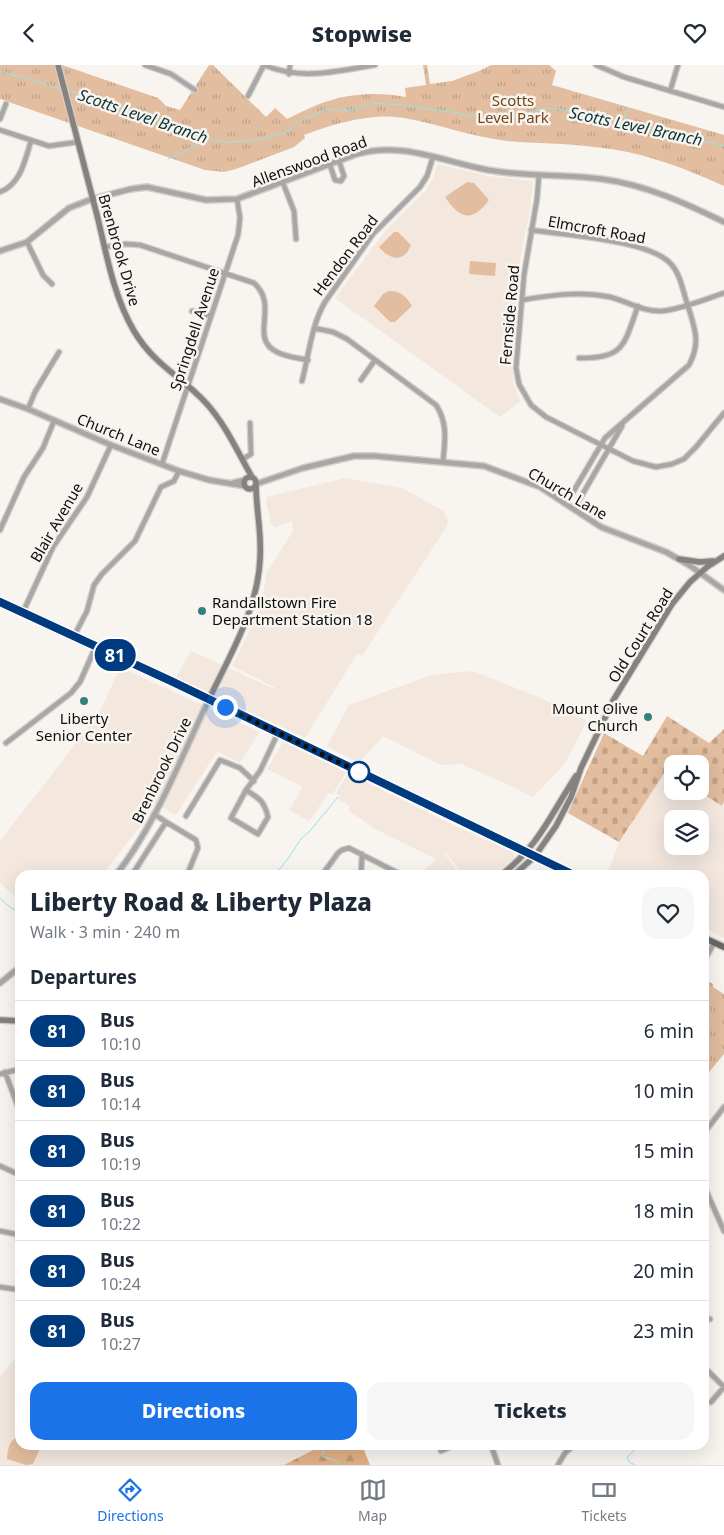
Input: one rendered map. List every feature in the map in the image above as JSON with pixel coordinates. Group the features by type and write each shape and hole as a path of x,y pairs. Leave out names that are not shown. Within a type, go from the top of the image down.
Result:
{"main road":[{"name":"Brenbrook Drive","path":"58,65 119,299 135,333 160,364 188,387 216,415 227,430 243,461 256,500 261,550 255,591 246,621 209,699"},
{"name":"Old Court Road","path":"520,870 535,856 561,817 571,797 581,768 614,699 679,595 699,573 724,556"},
{"path":"679,559 700,562 715,561"},
{"path":"0,602 209,699 564,870"},
{"name":"Old Court Road","path":"507,870 527,852 550,821 564,794 581,768"},
{"path":"709,940 724,947"},
{"path":"0,1019 15,1020"}],"street":[{"path":"147,65 171,74 195,90"},
{"path":"248,96 264,65 289,74 308,75 375,65"},
{"path":"289,74 290,65"},
{"path":"596,65 610,72 724,107"},
{"path":"610,72 613,65"},
{"path":"670,91 678,65"},
{"path":"0,119 6,104"},
{"path":"0,130 49,146 78,142"},
{"path":"0,192 9,188 18,177 32,141"},
{"name":"Allenswood Road","path":"0,251 26,242 69,208 92,199 131,189 148,187 206,200 237,199 368,151 384,149 401,149 489,170 602,179 671,197 724,222"},
{"name":"Hendon Road","path":"302,381 320,310 373,234 420,187 427,176 433,157"},
{"path":"330,165 336,180 342,181 344,176 339,161"},
{"name":"Fernside Road","path":"539,175 522,300 516,368 522,392 531,405 542,414 633,461 656,467 679,462 690,453 724,413"},
{"path":"283,183 294,211 296,239"},
{"name":"Springdell Avenue","path":"162,464 226,274 240,226 237,199"},
{"name":"Elmcroft Road","path":"531,230 632,245 666,259 679,276 696,335 696,344 692,358 683,372 600,444 581,481 566,504"},
{"path":"26,242 43,275 52,284"},
{"path":"105,247 126,243 140,245 254,283 262,291 266,309 263,328 269,345 278,353 308,360"},
{"path":"522,300 557,294 582,294 609,297 649,310 663,311 724,293"},
{"path":"579,358 606,357 615,352 626,337 638,306"},
{"path":"192,311 212,316"},
{"path":"314,328 339,335 429,399 440,410 446,433 443,461"},
{"path":"28,409 35,392 59,352"},
{"path":"361,381 376,360"},
{"name":"Church Lane","path":"0,399 111,445 179,471 209,480 230,483 269,479 328,461 354,456 443,461 471,464 496,470 540,487 611,532 654,547 679,559 724,590"},
{"path":"0,530 24,477 43,448 54,421"},
{"name":"Elmcroft Road","path":"574,509 624,422"},
{"path":"243,461 251,455 250,423"},
{"name":"Blair Avenue","path":"23,612 56,542 87,497 111,445"},
{"path":"74,636 87,611 97,580 135,541 161,487 174,481 179,471"},
{"path":"6,743 71,693 80,682 96,646"},
{"name":"Brenbrook Drive","path":"119,870 142,837 154,815 209,699"},
{"path":"246,790 258,797 265,806 268,817 258,834 231,818 246,790 254,781 278,733"},
{"path":"186,815 220,760 240,768 254,781"},
{"path":"154,815 196,840 198,848 189,870"},
{"path":"135,870 166,822"},
{"path":"326,870 342,850 349,848 392,870"},
{"path":"361,870 362,854"},
{"path":"709,952 714,943"},
{"path":"0,983 15,971"},
{"path":"15,1070 2,1073 15,1101"},
{"path":"709,1126 724,1107"},
{"path":"0,1166 15,1173"},
{"path":"709,1197 724,1231"},
{"path":"0,1231 15,1234"},
{"path":"0,1287 15,1289"},
{"path":"709,1372 724,1387 711,1402"},
{"path":"493,1450 498,1465"},
{"path":"558,1465 568,1450"}],"shaded area":[{"path":"437,164 488,176 533,181 530,210 520,259 511,362 514,386 521,401 500,417 335,298 386,230 425,191 434,177"},
{"path":"345,478 402,488 443,511 448,520 447,526 362,656 357,654 305,738 176,677 191,651 274,689 274,687 232,666 262,606 266,574 293,531 292,521 276,527 271,524 266,502 267,497"},
{"path":"120,667 260,732 240,763 217,751 176,815 153,802 141,825 106,870 15,870 15,896 0,883 0,841 91,724 103,705"},
{"path":"473,671 543,699 587,721 564,765 533,797 461,764 441,765 383,736 359,763 327,746 349,705 432,675"},
{"path":"283,742 346,772 333,794 328,794 309,821 289,810 303,787 267,769"},
{"path":"348,773 514,853 514,859 499,870 459,870 445,852 456,870 424,870 438,858 436,859 375,829 348,810 350,806 338,799 340,796 336,793"},
{"path":"664,773 664,800 709,800 709,798 724,807 724,938 709,930 709,870 609,870 619,842"},
{"path":"15,1358 15,1450 313,1450 284,1465 0,1465 0,1377"}],"green space":[{"name":"Scotts Level Park","path":"0,65 62,65 158,98 166,106 180,110 209,65 213,65 266,117 275,108 287,119 320,104 344,97 380,94 406,97 405,88 426,85 423,65 427,65 430,84 452,81 491,65 549,65 556,71 552,85 724,135 724,186 677,166 628,152 583,146 494,139 404,118 392,117 366,118 340,123 304,135 305,138 294,147 236,169 224,172 205,170 0,99"},
{"path":"467,182 474,183 489,200 472,215 461,214 445,197"},
{"path":"394,232 398,232 411,245 405,255 396,258 388,255 379,247"},
{"path":"470,261 496,263 495,276 469,274"},
{"path":"389,291 403,295 412,306 395,322 390,322 374,306 383,294"},
{"path":"667,716 709,743 724,729 724,802 722,806 709,798 709,755 664,755 664,774 619,842 568,813 604,733 643,756"},
{"path":"709,982 713,984 713,987 724,994 724,1054 709,1072"},
{"path":"15,1438 15,1450 39,1450 33,1464 26,1465 7,1459"},
{"path":"313,1450 364,1450 370,1465 284,1465"}],"waterway":[{"name":"Scotts Level Branch","path":"0,71 62,89"},
{"name":"Scotts Level Branch","path":"68,90 191,135 204,139 228,142 258,140 284,133 290,130 296,123 326,109 348,111 374,103 502,119 552,108 589,113 724,146"},
{"path":"624,108 625,122"},
{"path":"168,159 203,142 204,139"},
{"path":"279,870 301,839 338,797"},
{"path":"0,898 15,910"},
{"path":"324,1450 322,1456 336,1461 340,1465"},
{"path":"635,1450 627,1457 629,1462 635,1465"}],"bus line":[{"name":"81","path":"0,602 171,681 564,870"}],"place":[{"name":"Randallstown Fire Department Station 18","path":"202,611"},
{"name":"Liberty Senior Center","path":"84,701"},
{"name":"Mount Olive Church","path":"648,717"}],"route":[{"path":"225,707 359,772"}]}
